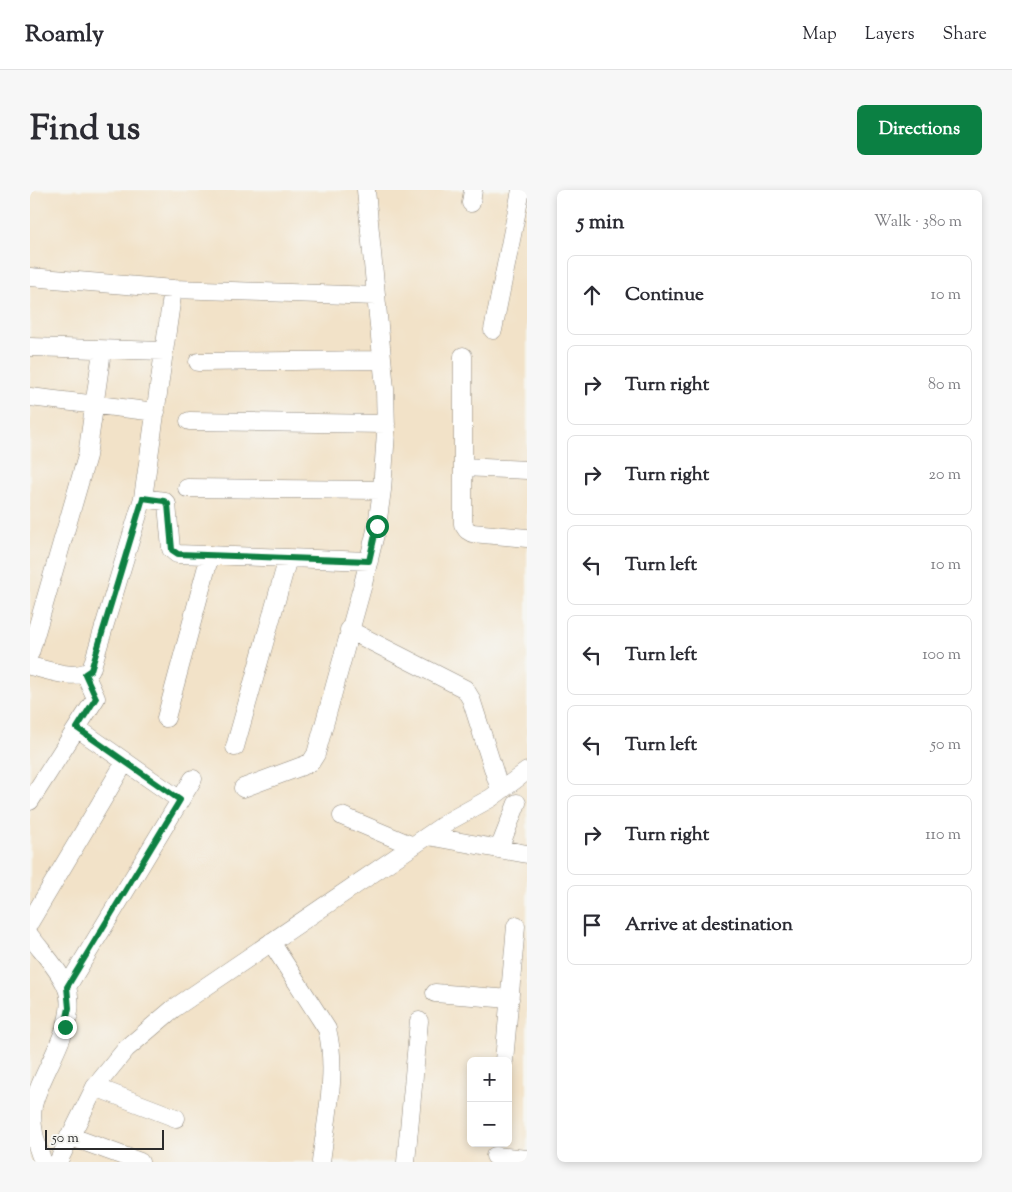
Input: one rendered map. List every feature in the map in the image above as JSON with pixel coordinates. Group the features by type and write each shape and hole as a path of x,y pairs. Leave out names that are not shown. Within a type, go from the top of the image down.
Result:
{"street":[{"path":"243,788 311,762 316,754 369,561 382,490 386,424 366,190"},
{"path":"493,330 521,190"},
{"path":"30,277 173,288 376,296"},
{"path":"30,666 74,675 85,674 91,670 143,498 173,288"},
{"path":"30,347 102,351 164,351"},
{"path":"30,653 83,471 102,351"},
{"path":"463,356 463,524 472,533 527,538"},
{"path":"198,362 382,360"},
{"path":"30,397 156,412"},
{"path":"189,421 386,424"},
{"path":"463,467 527,470"},
{"path":"187,488 382,490"},
{"path":"143,498 164,501 168,504 171,544 174,553 369,561"},
{"path":"166,718 210,555"},
{"path":"235,747 288,558"},
{"path":"349,630 465,689 472,699 499,791"},
{"path":"30,801 96,698 85,674"},
{"path":"77,728 180,800"},
{"path":"30,922 125,762"},
{"path":"58,1162 69,1136 95,1087 126,1049 173,1009 420,841 527,771"},
{"path":"67,987 193,779"},
{"path":"499,791 524,798 499,849"},
{"path":"342,816 420,841 499,849 527,854"},
{"path":"504,1057 516,926"},
{"path":"30,936 67,987 69,1008 65,1027 34,1104 31,1122 42,1162"},
{"path":"272,942 327,1029 332,1061 321,1162"},
{"path":"435,993 510,999"},
{"path":"406,1162 419,1021"},
{"path":"95,1087 176,1118"},
{"path":"69,1136 140,1162"},
{"path":"495,1154 527,1159"}],"route":[{"path":"65,1027 69,1008 67,987 180,800 77,728 96,698 85,674 91,670 143,498 164,501 168,504 172,550 178,554 369,561 377,526"}]}
